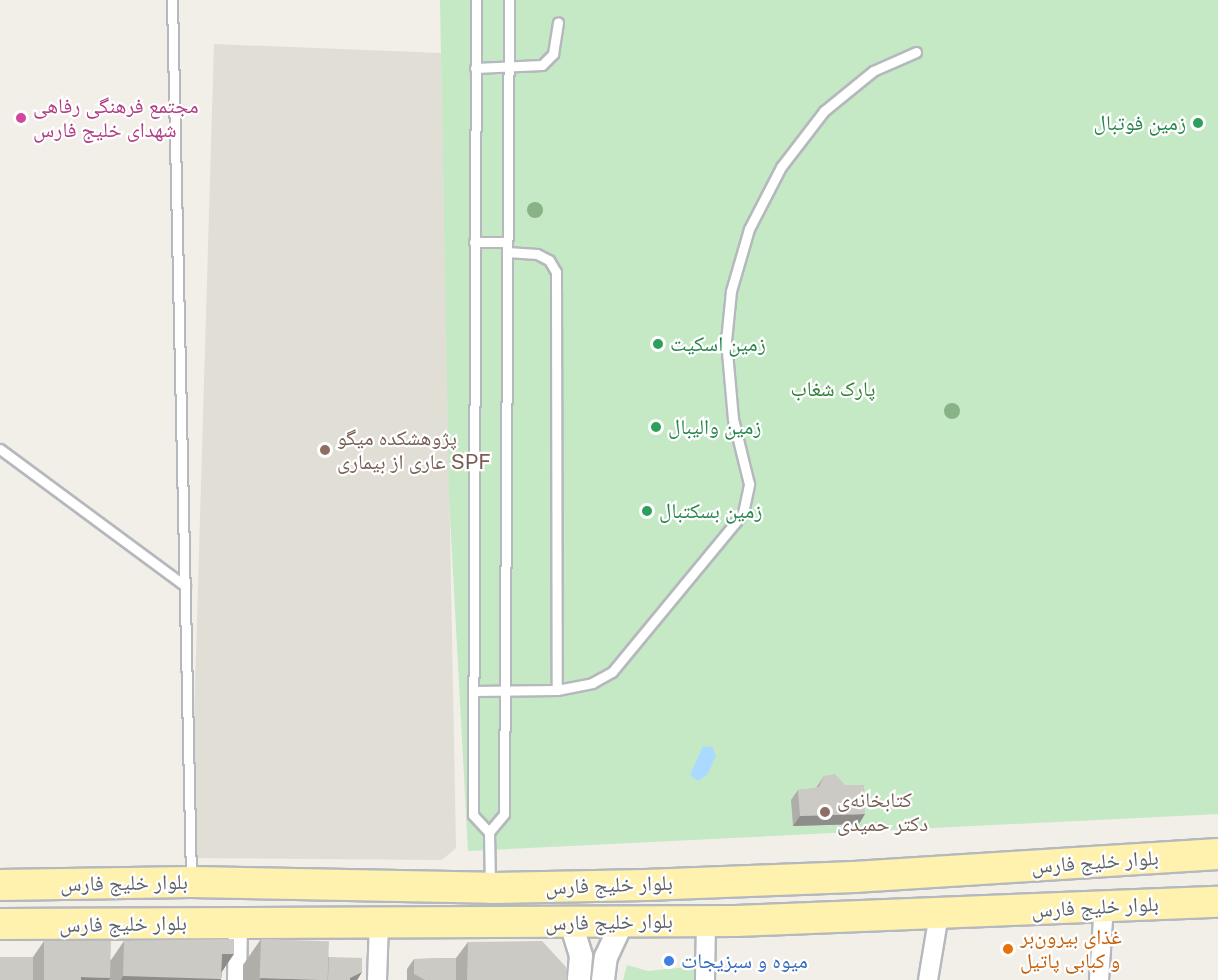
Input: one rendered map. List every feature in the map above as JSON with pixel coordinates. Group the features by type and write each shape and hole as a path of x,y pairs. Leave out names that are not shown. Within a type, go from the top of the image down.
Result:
{"main road":[{"name":"بلوار خلیج ‌فارس","path":"0,885 191,882 490,888 854,877 1218,854"},
{"path":"372,887 375,922"},
{"name":"بلوار خلیج‌ فارس","path":"0,924 102,934 238,922 705,921 1218,902"}],"street":[{"path":"1099,980 1104,905"},
{"path":"928,980 939,914"},
{"path":"705,921 705,980"},
{"path":"237,980 238,922"},
{"path":"375,922 377,980"},
{"path":"603,980 606,957 622,922"},
{"path":"571,923 581,956 579,980"}],"lane":[{"path":"172,0 191,882"},
{"path":"476,0 473,815 489,832"},
{"path":"490,888 489,832 504,814 509,0"},
{"path":"475,68 534,67 548,61 556,45 558,22"},
{"path":"473,692 557,690 592,684 619,666 743,513 749,484 732,408 726,341 731,291 749,229 781,167 824,111 873,71 916,52"},
{"path":"474,242 537,254 549,260 556,272 557,690"},
{"path":"0,450 185,586"}],"shaded area":[{"name":"پژوهشکده میگو عاری از بیماری SPF","path":"214,44 441,53 456,848 442,860 190,858"}],"green space":[{"name":"پارک شغاب","path":"440,0 1218,0 1218,814 468,851 449,497"},
{"path":"627,965 648,971 697,966 697,980 623,980"}],"water":[{"path":"703,746 712,747 716,756 707,775 698,781 690,775"}],"building":[{"name":"کتابخانه‌ی دکتر حمیدی","path":"835,774 845,785 864,785 865,814 800,816 798,790 819,787 824,776"},
{"path":"234,939 234,954 222,954 221,979 123,976 124,941"},
{"path":"261,939 329,941 328,980 260,978"},
{"path":"44,941 111,941 110,978 81,977 81,980 44,980"},
{"path":"542,941 566,967 567,980 467,980 468,942"},
{"path":"0,957 33,957 33,980 0,980"},
{"path":"329,957 362,958 362,972 350,980 328,980"},
{"path":"456,958 456,980 425,980 414,974 414,959"}],"place":[{"name":"مجتمع فرهنگی رفاهی شهدای خلیج فارس","path":"21,118"},
{"name":"زمین فوتبال","path":"1198,123"},
{"name":"زمین اسکیت","path":"658,344"},
{"name":"زمین والیبال","path":"656,427"},
{"name":"پژوهشکده میگو عاری از بیماری SPF","path":"325,450"},
{"name":"زمین بسکتبال","path":"647,511"},
{"name":"کتابخانه‌ی دکتر حمیدی","path":"825,812"},
{"name":"غذای بیرون‌بر و کبابی پاتیل","path":"1008,949"},
{"name":"میوه و سبزیجات","path":"669,961"}]}
